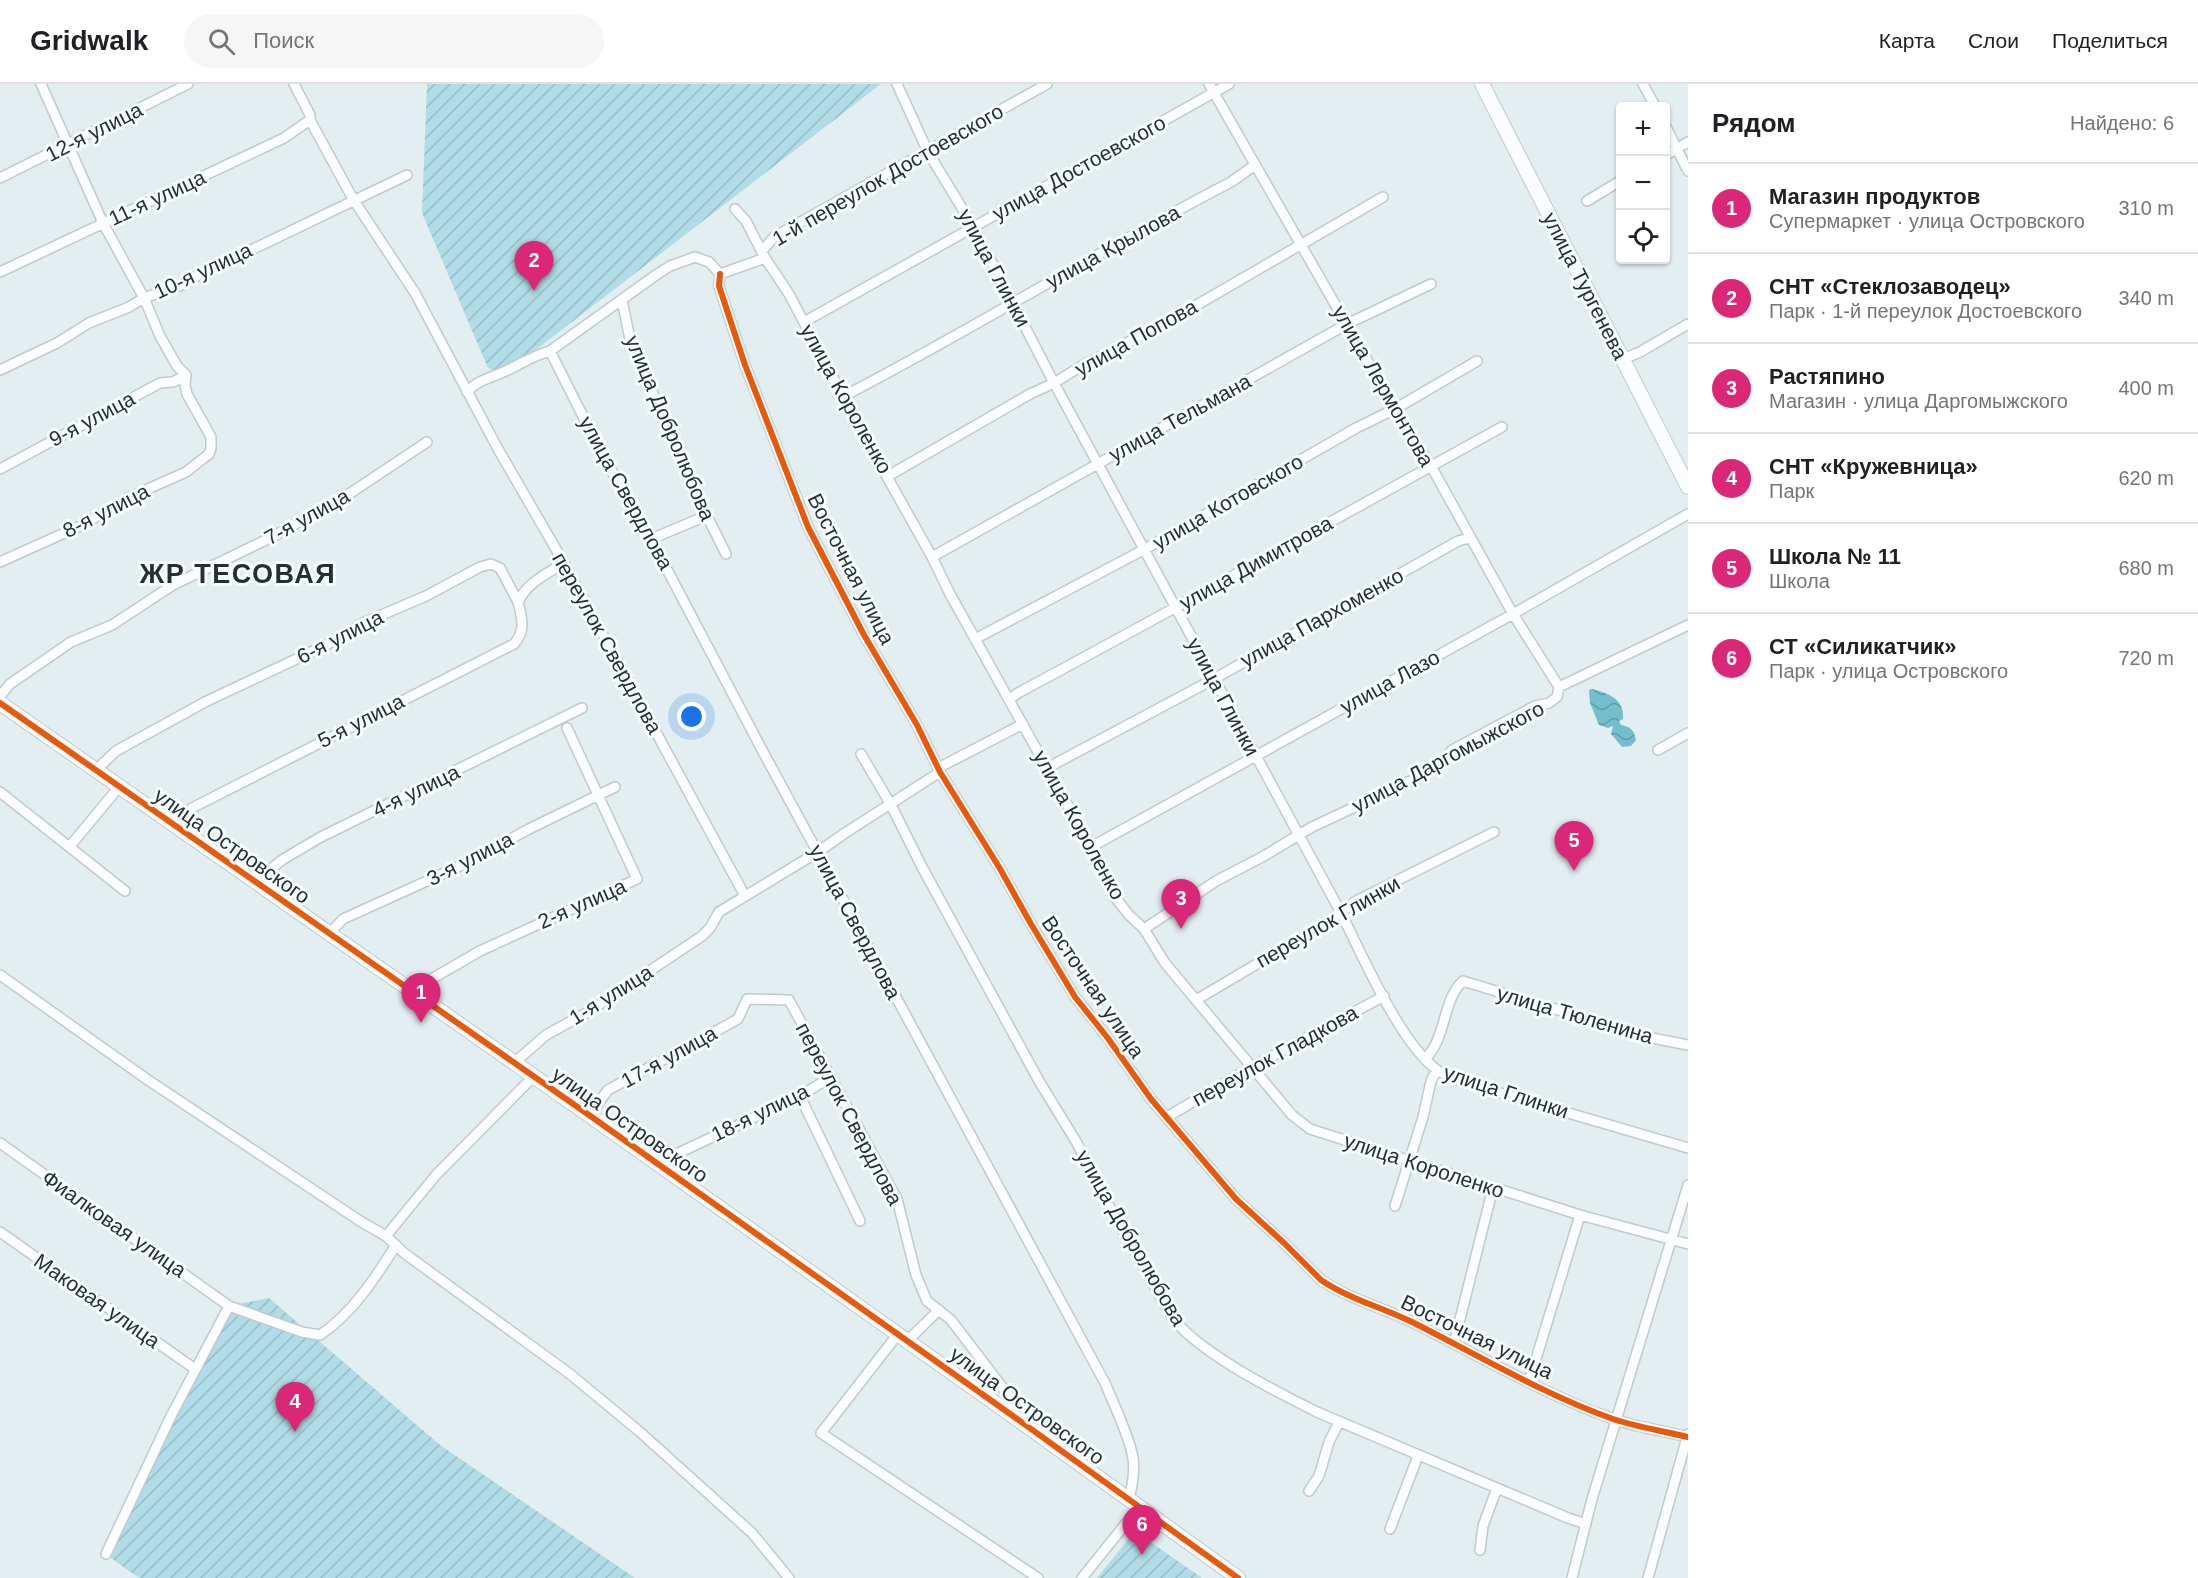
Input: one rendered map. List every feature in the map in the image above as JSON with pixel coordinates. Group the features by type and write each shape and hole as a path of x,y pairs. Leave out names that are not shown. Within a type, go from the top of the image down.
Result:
{"street":[{"path":"41,84 103,223 144,298 163,343 177,366 186,375"},
{"name":"12-я улица","path":"0,178 188,84"},
{"name":"переулок Свердлова","path":"294,84 310,115 310,120 353,199 415,293 467,392 564,563 745,897"},
{"name":"улица Глинки","path":"897,84 928,152 974,228 1054,383 1406,1035 1437,1070 1466,1083 1688,1148"},
{"name":"1-й переулок Достоевского","path":"720,274 763,254 774,237 1047,84"},
{"name":"улица Достоевского","path":"804,322 974,228 1211,88 1228,84"},
{"name":"улица Тургенева","path":"1482,84 1688,488"},
{"path":"1643,84 1653,102"},
{"name":"улица Лермонтова","path":"1211,88 1395,409 1431,466 1513,614 1559,687"},
{"name":"11-я улица","path":"0,272 284,138 310,120"},
{"path":"1670,136 1688,171"},
{"path":"1670,153 1688,142"},
{"name":"улица Крылова","path":"844,396 938,347 1231,182 1255,165"},
{"name":"10-я улица","path":"0,370 57,343 88,322 129,307 144,298 182,285 353,199 407,175"},
{"path":"1587,201 1616,183"},
{"name":"улица Попова","path":"888,476 1030,394 1164,324 1383,197"},
{"name":"улица Короленко","path":"735,209 746,221 763,254 789,294 1002,690 1010,699 1090,847 1114,896 1144,929 1165,963 1292,1115 1310,1129 1580,1215 1688,1244"},
{"path":"467,392 474,383 509,370 533,356 550,351 670,266 695,257 702,258 720,274"},
{"name":"Восточная улица","path":"720,274 719,286 744,364 805,519 864,635 917,725 939,770 1075,997 1107,1037 1132,1075 1236,1199 1322,1280 1350,1298 1390,1312 1529,1382 1616,1420 1688,1436"},
{"name":"улица Тельмана","path":"932,557 1347,324 1431,284"},
{"name":"улица Добролюбова","path":"622,300 631,344 706,516 726,554"},
{"path":"1623,359 1640,352 1688,324"},
{"name":"улица Свердлова","path":"550,351 603,456 651,539 761,748 1105,1383 1119,1414 1133,1457 1134,1504"},
{"name":"улица Котовского","path":"975,639 1145,549 1477,361"},
{"name":"8-я улица","path":"0,562 80,526 129,497 186,472 209,454 211,438 187,394 186,375"},
{"name":"9-я улица","path":"0,469 160,383 172,382 186,375"},
{"name":"улица Димитрова","path":"1010,699 1502,427"},
{"name":"7-я улица","path":"0,696 10,684 71,642 112,625 173,585 274,537 352,492 427,442"},
{"name":"улица Лазо","path":"1090,847 1513,614 1688,514"},
{"path":"651,539 706,516"},
{"name":"улица Пархоменко","path":"1047,768 1214,679 1458,542 1470,538"},
{"path":"519,602 532,584 564,563"},
{"name":"6-я улица","path":"96,770 116,751 205,702 326,645 365,622 426,596 480,567 491,564 500,568 519,602"},
{"name":"5-я улица","path":"175,826 192,808 514,644 523,627 519,602"},
{"name":"улица Даргомыжского","path":"1144,929 1216,881 1312,826 1419,777 1444,761 1452,750 1534,706 1549,703 1557,697 1559,687 1688,625"},
{"name":"улица Островского","path":"0,703 657,1163 1238,1578"},
{"name":"4-я улица","path":"255,882 282,860 319,838 582,708"},
{"name":"1-я улица","path":"514,1064 546,1035 588,1012 702,936 710,928 719,912 891,805 939,770 1023,724"},
{"name":"2-я улица","path":"416,994 428,981 480,951 637,879 567,728"},
{"path":"1658,750 1688,734"},
{"name":"улица Добролюбова","path":"861,754 1173,1319 1210,1351 1282,1395 1418,1456 1586,1524"},
{"path":"70,846 119,787"},
{"name":"3-я улица","path":"329,934 343,920 460,867 615,787"},
{"path":"0,792 125,891"},
{"name":"переулок Глинки","path":"1196,1000 1326,923 1356,901 1494,832"},
{"path":"0,975 148,1080 386,1236 570,1374 640,1432 752,1533 789,1578"},
{"name":"улица Тюленина","path":"1425,1059 1435,1049 1454,992 1462,981 1647,1037 1688,1045"},
{"name":"переулок Гладкова","path":"1167,1117 1384,996"},
{"name":"переулок Свердлова","path":"747,999 789,1000 897,1199 916,1275 927,1301 951,1320 1012,1400 1013,1416"},
{"name":"17-я улица","path":"589,1115 608,1090 738,1019 747,999"},
{"path":"1395,1206 1423,1117 1431,1082 1437,1070"},
{"path":"386,1236 436,1175 533,1077"},
{"name":"18-я улица","path":"657,1163 800,1096 831,1077"},
{"path":"800,1096 861,1221"},
{"name":"Фиалковая улица","path":"0,1143 229,1305 302,1332 320,1335 337,1324 382,1268 396,1245"},
{"path":"1572,1578 1616,1420 1688,1185"},
{"path":"1454,1343 1493,1188"},
{"path":"1529,1382 1580,1215"},
{"name":"Маковая улица","path":"0,1232 195,1369"},
{"path":"106,1554 195,1369 229,1305"},
{"path":"939,1310 902,1337 821,1433 1038,1578"},
{"path":"1309,1491 1319,1476 1329,1442 1339,1422"},
{"path":"1648,1578 1688,1436"},
{"path":"1390,1529 1418,1456"},
{"path":"1480,1550 1484,1526 1497,1488"},
{"path":"1082,1578 1134,1504"}],"shaded area":[{"path":"427,84 881,84 503,375 488,368 422,213"},
{"path":"269,1298 440,1445 635,1578 139,1578 111,1558 162,1440 229,1306"},
{"path":"1135,1531 1202,1578 1097,1578"}],"water":[{"path":"1589,690 1609,695 1621,706 1623,719 1619,721 1621,725 1633,731 1636,740 1631,746 1622,747 1611,734 1613,726 1608,728 1599,725 1590,703"}],"cycle path":[{"path":"720,274 719,286 745,365 808,527 864,635 917,725 940,772 1075,997 1151,1099 1236,1199 1321,1280 1332,1287 1412,1322 1536,1386 1587,1409 1622,1422 1688,1437"},
{"path":"0,703 589,1115 1238,1578"}],"place":[{"name":"СНТ «Стеклозаводец»","path":"534,291"},
{"name":"Школа № 11","path":"1574,871"},
{"name":"Растяпино","path":"1181,929"},
{"name":"Магазин продуктов","path":"421,1023"},
{"name":"СНТ «Кружевница»","path":"295,1432"},
{"name":"СТ «Силикатчик»","path":"1142,1555"}],"district":[{"name":"ЖР ТЕСОВАЯ","path":"238,574"}]}
